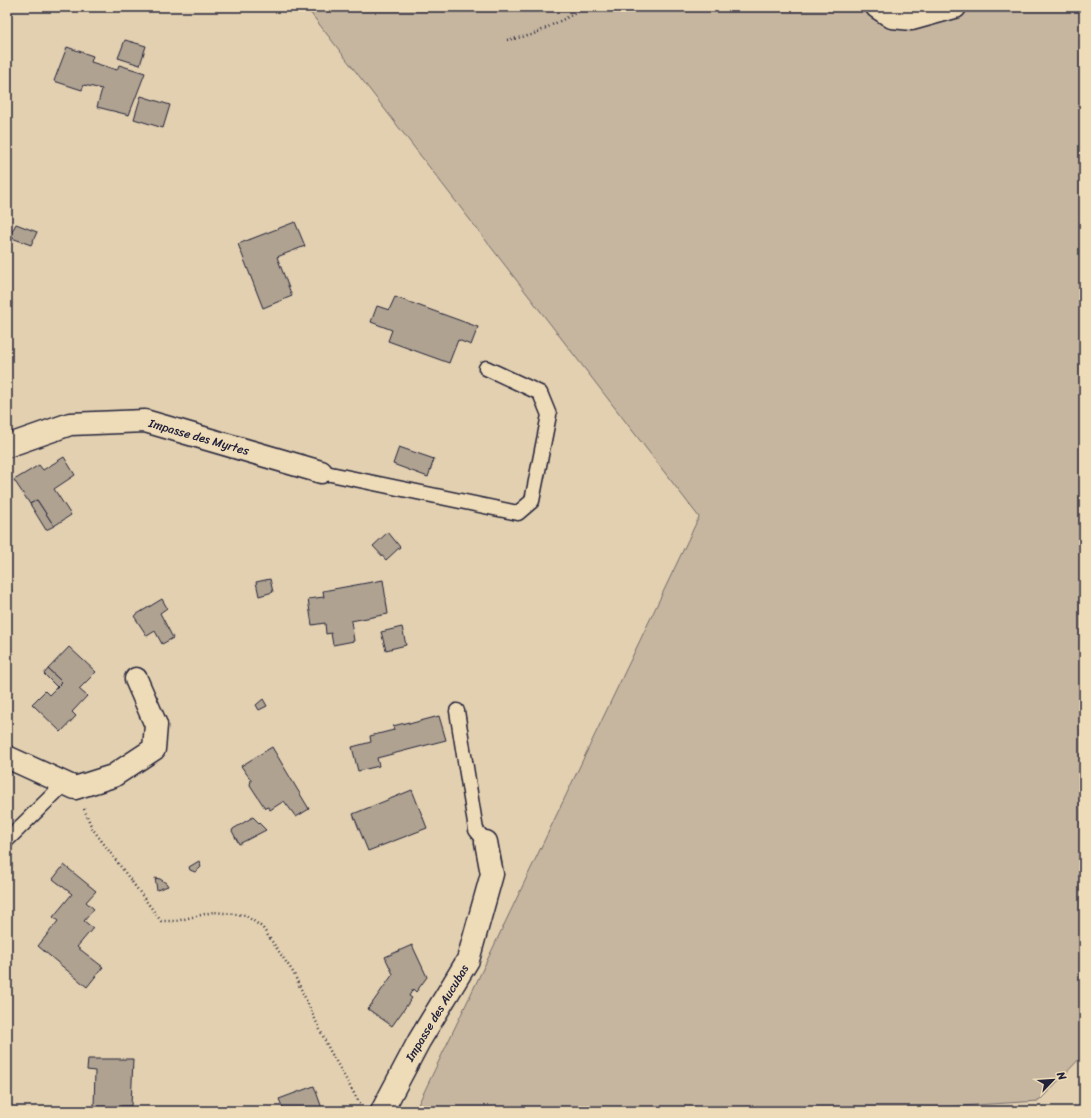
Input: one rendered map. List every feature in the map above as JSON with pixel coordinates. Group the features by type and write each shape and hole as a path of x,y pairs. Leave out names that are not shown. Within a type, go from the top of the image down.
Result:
{"street":[{"path":"877,7 892,17 912,19 955,7"},
{"name":"Impasse des Myrtes","path":"7,446 70,424 145,420 320,472"},
{"path":"7,757 70,786 113,776 154,749 156,725 136,679"},
{"name":"Impasse des Aucubas","path":"372,1109 419,1041 468,960 492,874 486,842"}],"lane":[{"path":"320,472 518,513 532,501 548,415 540,393 486,368"},
{"path":"457,712 476,830 486,842"},
{"path":"7,840 70,786"}],"path":[{"path":"508,40 532,35 588,7"},
{"path":"70,786 92,828 161,920 176,921 213,912 245,915 262,927 294,972 328,1050 359,1103 372,1109"}],"shaded area":[{"path":"306,7 1084,7 1084,1054 1039,1101 880,1111 415,1111 699,517"}],"building":[{"path":"125,40 146,46 140,65 118,58"},
{"path":"67,47 93,56 91,62 117,70 119,65 145,73 129,115 97,107 102,89 84,85 82,90 54,81"},
{"path":"141,96 170,105 163,128 134,119"},
{"path":"295,222 305,246 277,257 292,296 263,308 238,244"},
{"path":"16,224 37,232 31,245 9,237"},
{"path":"395,297 478,327 471,345 458,340 449,363 388,341 392,330 371,322 377,306 389,310"},
{"path":"399,447 434,459 428,477 393,464"},
{"path":"64,457 75,475 54,489 71,515 54,526 37,500 30,504 14,480 39,465 43,470"},
{"path":"37,500 54,526 46,530 30,504"},
{"path":"388,532 400,547 386,560 373,546"},
{"path":"7,576 12,593 7,595"},
{"path":"270,579 273,592 259,596 256,582"},
{"path":"383,580 388,614 351,621 354,641 333,645 331,633 326,634 325,623 312,625 308,599 324,597 323,591"},
{"path":"162,599 167,608 160,613 173,638 162,644 155,631 147,636 134,616"},
{"path":"402,627 406,645 386,650 381,632"},
{"path":"69,647 96,672 79,689 87,696 72,712 76,716 61,732 32,704 45,691 49,695 62,682 48,669"},
{"path":"48,669 62,682 57,687 44,674"},
{"path":"263,699 267,706 259,710 256,705"},
{"path":"439,716 446,740 377,758 379,766 358,771 352,747 371,742 370,736 394,730 393,726 409,722 409,724"},
{"path":"272,747 309,809 296,817 284,801 270,810 268,807 265,808 250,785 251,780 241,766"},
{"path":"412,790 427,828 368,851 353,814"},
{"path":"253,817 266,830 239,844 232,831 233,829"},
{"path":"199,861 201,867 199,869 195,872 190,870 189,867"},
{"path":"64,865 96,891 86,902 94,909 84,921 93,928 77,947 103,967 87,987 38,946 58,921 53,917 72,894 53,879"},
{"path":"155,878 160,879 168,886 157,890"},
{"path":"412,945 427,977 416,992 413,989 409,996 412,998 392,1026 368,1009 393,974 385,957"},
{"path":"88,1059 133,1059 131,1106 94,1107 95,1071 87,1070"},
{"path":"314,1086 323,1111 284,1111 279,1099"}]}
